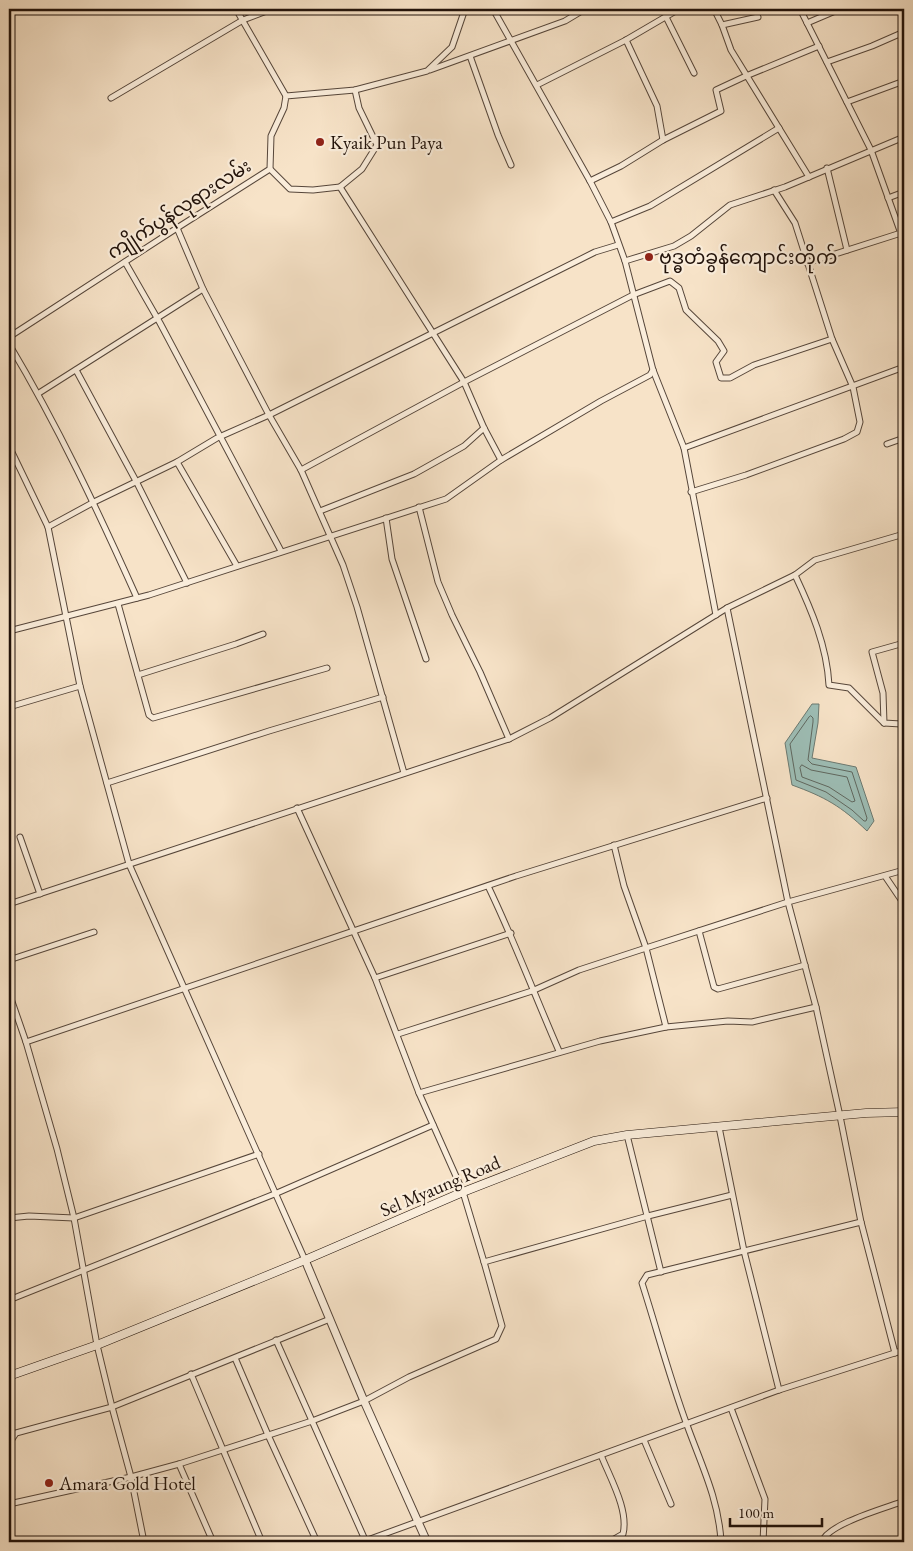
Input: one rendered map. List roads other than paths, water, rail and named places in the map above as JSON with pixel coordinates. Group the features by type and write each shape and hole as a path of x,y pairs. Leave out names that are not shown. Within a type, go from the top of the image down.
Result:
{"main road":[{"name":"Sel Myaung Road","path":"9,1376 97,1345 305,1260 463,1192 594,1141 627,1135 904,1112"}],"street":[{"path":"236,9 286,96 355,90 427,71 565,21 585,9"},
{"path":"111,98 243,20 272,9"},
{"path":"427,71 452,47 465,9"},
{"path":"493,9 537,85 611,222 625,261 653,370 684,448 716,616"},
{"path":"537,85 626,40 679,9"},
{"path":"714,9 722,25 730,50 809,177"},
{"path":"800,9 871,150 904,242"},
{"path":"807,23 840,9"},
{"path":"666,17 694,73"},
{"path":"722,25 758,17"},
{"path":"827,62 904,32"},
{"path":"626,40 657,106 662,140"},
{"path":"590,181 621,166 662,140 721,111 716,90 819,46"},
{"path":"470,56 498,134 512,165"},
{"path":"847,102 904,81"},
{"path":"270,169 290,188 313,190 340,187 362,168 377,144 359,108 355,90"},
{"name":"ကျိုက်ပွန်လုရားလမ်း","path":"9,337 270,169 271,136 284,108 286,96"},
{"path":"611,222 650,206 779,128"},
{"path":"625,261 674,246 691,236 730,205 809,177 904,138"},
{"path":"827,168 848,250"},
{"path":"340,187 434,332 464,382 484,428 501,460"},
{"path":"692,492 746,475 844,439 856,432 860,422 853,387 832,339 795,223 774,190"},
{"path":"888,198 904,192"},
{"path":"177,228 203,289 269,415 301,470 344,565 404,773"},
{"path":"807,263 901,233"},
{"path":"48,527 94,502 177,462 220,437 269,415 595,252 618,245"},
{"path":"125,262 281,551"},
{"path":"301,470 464,382 633,295 670,281 679,288 686,310 718,341 724,351 716,362 721,378 730,378 754,364 832,339"},
{"path":"38,393 203,289"},
{"path":"9,344 38,393 94,502 137,598"},
{"path":"684,448 904,367"},
{"path":"76,370 187,582"},
{"path":"9,631 118,604 446,499 501,460 601,401 650,375 653,370"},
{"path":"320,511 414,474 464,446 484,428"},
{"path":"887,444 904,438"},
{"path":"9,446 48,527 80,686 129,864 277,1193 364,1402 427,1542"},
{"path":"177,462 237,566"},
{"path":"419,507 438,582 480,672 508,739"},
{"path":"386,518 392,559 426,659"},
{"path":"9,904 508,739 550,718 727,608 795,575 815,560 904,534"},
{"path":"795,575 808,602 828,663 829,684 849,688 884,723 901,724 904,728"},
{"path":"118,604 149,715 153,718 327,668"},
{"path":"727,608 788,902 816,1007 840,1116 860,1222 895,1353"},
{"path":"138,675 263,634"},
{"path":"884,723 883,693 872,652 904,643"},
{"path":"9,707 80,686"},
{"path":"107,783 383,697"},
{"path":"26,1042 352,930 614,845 767,798"},
{"path":"9,1504 131,1477 312,1421 364,1402 409,1377 496,1339 502,1326 463,1192 419,1093 375,978 297,808"},
{"path":"20,837 40,894"},
{"path":"614,845 624,886 646,948 666,1027"},
{"path":"398,1034 532,990 579,970 646,948 788,902 904,870"},
{"path":"885,876 904,904"},
{"path":"488,886 511,933 532,990 559,1051"},
{"path":"699,931 714,987 718,989 805,965"},
{"path":"9,960 94,932"},
{"path":"375,978 511,933"},
{"path":"9,993 26,1042 57,1149 74,1218 97,1345 131,1477 144,1542"},
{"path":"419,1093 559,1051 600,1041 666,1027 728,1021 752,1022 816,1007"},
{"path":"9,1300 277,1193 433,1125"},
{"path":"719,1127 744,1252 779,1390"},
{"path":"627,1135 661,1272"},
{"path":"9,1218 29,1216 74,1218 259,1154"},
{"path":"484,1262 648,1216 732,1195"},
{"path":"721,1542 718,1513 711,1485 687,1424 642,1283 647,1275 860,1222"},
{"path":"9,1451 12,1439 16,1433 112,1407 190,1374 330,1320"},
{"path":"276,1340 364,1542 779,1390 904,1350"},
{"path":"235,1358 268,1436 317,1542"},
{"path":"190,1374 262,1542"},
{"path":"732,1408 765,1499 763,1542"},
{"path":"644,1440 671,1504"},
{"path":"601,1455 623,1512 625,1525 623,1534 609,1542"},
{"path":"178,1464 212,1542"},
{"path":"822,1542 826,1534 838,1526 904,1501"}],"water":[{"path":"812,704 819,704 812,758 856,767 874,821 867,831 832,803 792,785 785,743"}],"place":[{"name":"Kyaik Pun Paya","path":"320,142"},
{"name":"ဗုဒ္ဓတံခွန်ကျောင်းတိုက်","path":"649,257"},
{"name":"Amara Gold Hotel","path":"49,1483"}]}
